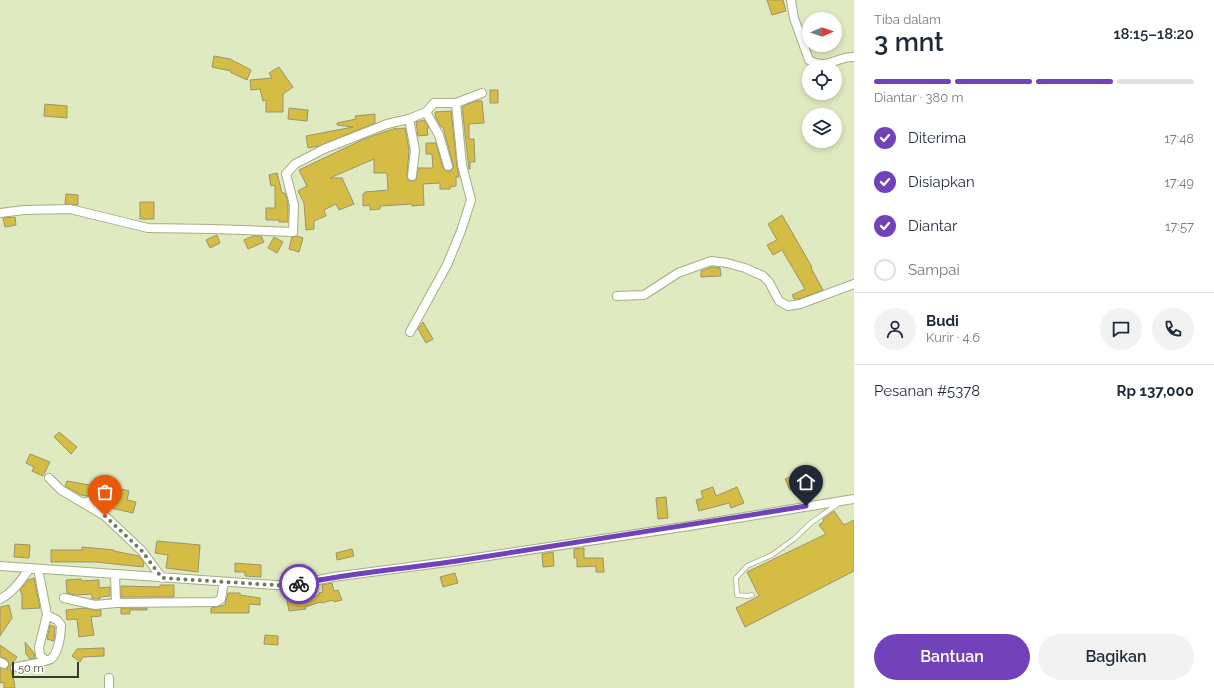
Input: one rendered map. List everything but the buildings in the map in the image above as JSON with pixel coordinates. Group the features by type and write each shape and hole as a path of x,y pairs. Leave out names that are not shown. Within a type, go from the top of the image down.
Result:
{"street":[{"path":"791,0 794,18 809,60 819,65 826,65 845,58 854,57"},
{"path":"0,213 24,210 70,210 148,228 293,232 294,206 286,174 295,164 324,149 387,124 409,119 426,112 434,103 456,102 482,92"},
{"path":"410,332 447,265 461,231 471,200 462,165 456,102"},
{"path":"426,112 439,135 448,166"},
{"path":"409,119 415,150 412,176"},
{"path":"617,296 644,295 678,273 711,261 745,268 763,276 769,282 779,301 788,306 800,304 854,284"},
{"path":"49,478 61,490 105,516 142,551 162,578"},
{"path":"83,503 113,493"},
{"path":"0,566 290,586 333,576 455,561 689,526 854,499"},
{"path":"0,599 12,592 34,569"},
{"path":"34,569 47,615 39,647 40,655 45,660"},
{"path":"115,575 116,603"},
{"path":"64,598 96,605 116,603 216,602 220,599 224,582"},
{"path":"16,667 49,660 52,658 61,636 61,625 57,620 47,615"},
{"path":"109,678 109,688"}],"lane":[{"path":"752,595 737,595 736,578 747,566 772,555 794,539 812,522 843,500"}],"way so far":[{"path":"105,516 142,551 162,578 290,586 299,584"}],"route":[{"path":"299,584 333,576 455,561 689,526 806,506"}]}
